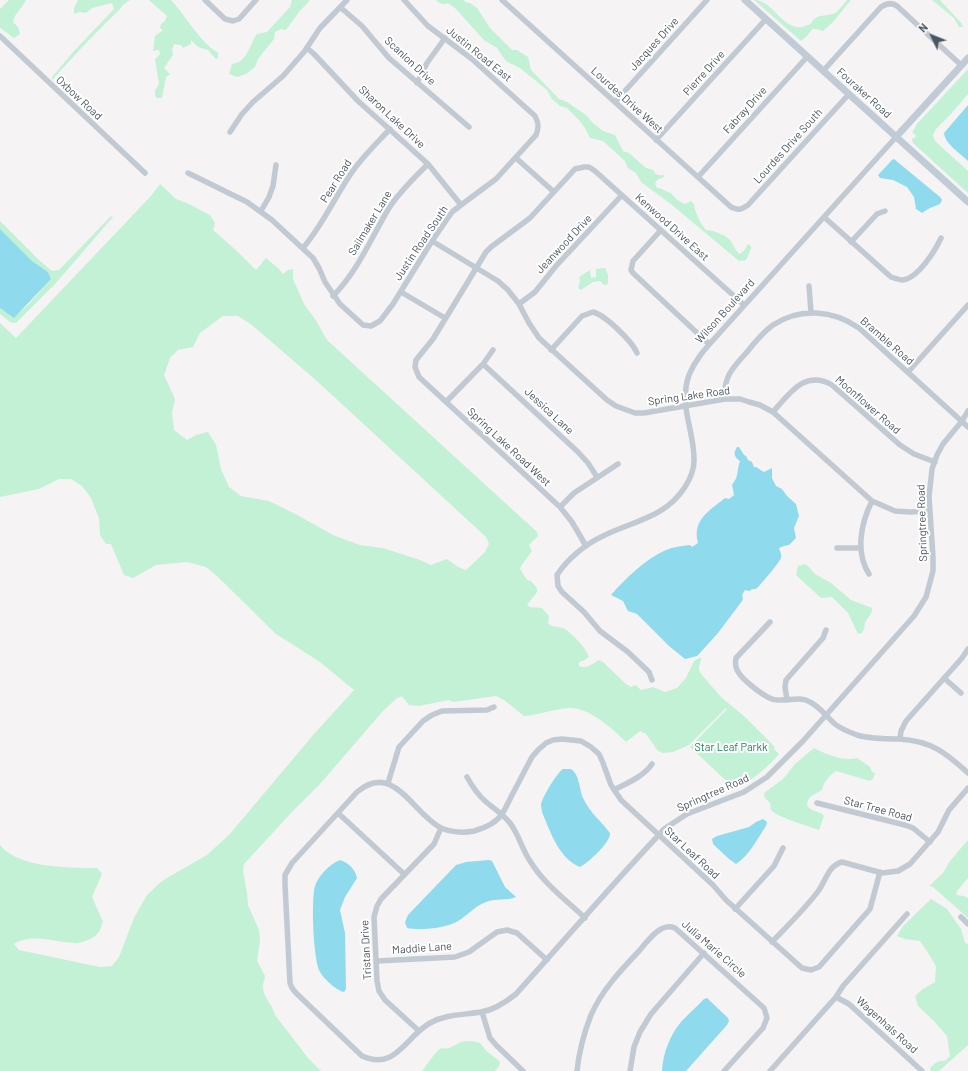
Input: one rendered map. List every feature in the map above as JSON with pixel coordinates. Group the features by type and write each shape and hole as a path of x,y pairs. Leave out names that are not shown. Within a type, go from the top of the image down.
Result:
{"main road":[{"name":"Fouraker Road","path":"745,0 968,202"},
{"name":"Wilson Boulevard","path":"896,137 968,58"}],"street":[{"path":"205,0 225,19 230,21 236,21 256,0"},
{"path":"230,132 246,110 283,76 320,28 347,0"},
{"name":"Justin Road East","path":"404,0 428,26 494,77 535,116 538,124"},
{"name":"Lourdes Drive West","path":"502,0 731,207 740,210"},
{"name":"Jacques Drive","path":"614,102 707,0"},
{"path":"823,71 881,7 888,4 897,6 961,65"},
{"name":"Scanlon Drive","path":"340,7 362,26 389,58 469,127"},
{"name":"Pierre Drive","path":"656,140 766,19"},
{"name":"Oxbow Road","path":"0,36 145,174"},
{"path":"417,83 427,63 445,38"},
{"name":"Sharon Lake Drive","path":"306,48 314,54 358,101 428,164 461,205"},
{"name":"Fabray Drive","path":"698,177 807,57"},
{"name":"Lourdes Drive South","path":"740,210 748,204 849,94"},
{"name":"Justin Road South","path":"333,296 346,311 363,324 371,326 380,321 401,292 446,220 461,205 487,186 516,158 536,135 539,130 538,124"},
{"name":"Pear Road","path":"303,248 312,238 330,211 350,174 390,129"},
{"name":"Wilson Boulevard","path":"652,680 649,672 628,652 600,631 584,612 562,592 556,580 557,575 576,554 586,546 603,536 658,513 671,504 683,489 690,477 694,461 685,406 689,375 695,363 709,344 896,137"},
{"path":"401,292 445,318 486,252 530,218 554,192 516,158"},
{"name":"Sailmaker Lane","path":"333,296 343,286 352,273 402,189 428,164"},
{"path":"261,211 270,197 276,166"},
{"name":"Kenwood Drive East","path":"554,192 576,169 584,167 595,171 744,306"},
{"path":"188,173 247,202 261,211 303,248 316,263 333,296"},
{"name":"Jeanwood Drive","path":"519,304 535,292 556,266 622,195"},
{"path":"851,242 878,214 885,211"},
{"path":"824,217 890,277 903,280 911,277 925,263 935,250 940,238"},
{"path":"661,230 633,261 631,267 633,273 709,344"},
{"name":"Spring Lake Road","path":"432,241 498,281 508,290 519,304 535,333 551,350 607,400 616,406 629,411 644,413 725,399 744,400 760,405 773,412 872,501 895,511 930,511"},
{"path":"809,286 811,312"},
{"path":"908,372 968,305"},
{"path":"551,350 582,316 593,312 598,313 608,321 631,343 637,353"},
{"name":"Bramble Road","path":"725,399 724,388 732,369 763,334 781,320 792,316 811,312 830,314 852,324 908,372 968,427"},
{"name":"Spring Lake Road West","path":"445,318 433,339 418,356 415,367 419,377 560,507 572,522 586,546"},
{"path":"446,402 483,364 493,350"},
{"name":"Jessica Lane","path":"483,364 578,452 588,462 597,477"},
{"name":"Moonflower Road","path":"773,412 794,388 802,382 813,380 825,382 832,385 900,445 914,454 935,462"},
{"name":"Springtree Road","path":"338,813 292,863 285,875 290,983 296,993 362,1056 373,1061 385,1061 396,1056 419,1031 439,1018 482,1012 504,1003 516,994 664,829 687,814 708,805 732,798 756,785 773,771 908,625 926,597 934,562 929,487 932,469 943,444 962,421 968,411"},
{"path":"962,421 968,419"},
{"path":"560,507 574,493 618,464"},
{"path":"869,574 864,566 861,548 865,518 872,501"},
{"path":"837,548 861,548"},
{"path":"770,622 736,658 738,672 765,696 777,700 797,699 810,701 836,724 856,735 916,741 941,751 968,773"},
{"path":"787,700 785,687 786,680 823,638 826,630"},
{"path":"900,740 901,731 906,721 968,649"},
{"path":"944,678 961,693"},
{"path":"388,783 399,747 423,721 442,711 487,710 494,707"},
{"name":"Star Leaf Road","path":"502,815 532,757 538,750 546,743 553,740 569,739 581,741 599,754 614,790 621,800 713,885 735,909 802,968 811,970 821,965 870,909 880,872"},
{"path":"614,790 636,778 647,770 652,764"},
{"path":"467,776 474,789 484,800 510,823 516,832 525,853 538,873 585,918"},
{"path":"404,874 338,813 366,784 378,782 388,783 397,788 427,817 441,828 452,831 466,832 481,829 493,823 502,815"},
{"path":"772,942 819,890 831,869 837,864 842,862 888,873 898,871 910,864 938,832 949,810 968,788"},
{"name":"Star Tree Road","path":"818,803 905,825 913,828 930,842"},
{"name":"Tristan Drive","path":"419,1031 385,1000 379,991 374,916 377,906 382,899 434,844 441,828"},
{"path":"735,909 774,866 784,848"},
{"path":"770,1071 907,914"},
{"path":"961,917 968,924"},
{"name":"Julia Marie Circle","path":"577,1071 582,1040 598,1000 613,979 655,933 666,927 675,928 704,953 762,1005 766,1014 766,1022 763,1028 724,1071"},
{"name":"Maddie Lane","path":"377,961 455,956 469,952 497,932 507,930 517,933 547,960"},
{"path":"630,1071 634,1047 640,1032 651,1014 704,953"},
{"name":"Wagenhals Road","path":"836,997 849,1004 922,1071"},
{"path":"482,1012 490,1038 523,1071"}],"green space":[{"path":"9,0 26,0 13,22 18,27 20,34 14,38 0,28 0,9"},
{"path":"78,0 130,0 124,4 85,44 52,80 52,77 74,51 114,9 112,3 92,8 86,13 80,12 74,14 74,8"},
{"path":"149,0 171,0 204,42 218,53 218,59 215,58 208,50 198,47 191,40 191,44 183,48 181,45 174,44 172,50 173,55 164,68 170,74 166,77 162,98 157,98 155,96 155,91 159,84 155,59 160,54 159,50 153,51 155,36 163,30 160,28 161,24 165,21 167,16"},
{"path":"292,0 310,0 286,30 281,29 275,32 274,39 258,59 255,67 246,74 237,77 229,74 232,64 237,63 245,57 257,34 267,32 290,7"},
{"path":"436,0 464,0 477,8 490,28 512,50 517,50 528,57 531,70 559,99 567,102 586,115 603,131 615,135 623,151 629,153 646,168 653,170 657,175 664,175 664,177 657,180 655,184 657,188 671,193 677,200 685,204 691,201 694,204 698,217 706,230 719,233 728,238 739,254 743,252 748,244 751,246 746,260 739,261 672,205 641,182 636,173 628,168 625,161 603,141 590,138 579,120 567,108 560,106 552,99 547,90 520,68 506,61 497,48 484,40 455,8 448,3 442,4"},
{"path":"754,0 761,1 767,5 789,24 795,27 802,27 811,24 815,18 835,13 847,0 851,0 833,22 823,31 812,29 801,41"},
{"path":"932,0 940,0 963,27 959,27 954,18"},
{"path":"968,69 968,94 936,129 933,135 935,141 968,171 968,193 913,143 912,139 916,137 915,134 912,133 917,124"},
{"name":"Star Leaf Parkk","path":"160,184 176,199 210,215 215,223 213,230 256,270 266,258 283,274 288,270 293,269 293,279 304,304 327,340 537,532 538,536 529,545 532,551 520,569 527,580 531,581 537,588 537,592 527,605 530,607 542,608 549,616 548,623 550,625 563,628 574,636 582,645 589,657 579,662 579,666 589,666 598,660 603,662 631,687 636,685 641,690 653,687 665,692 677,688 686,678 694,661 701,658 699,670 702,675 721,697 745,717 775,747 774,749 779,754 759,774 735,789 690,747 727,709 726,708 689,745 673,752 663,753 658,751 646,734 640,731 626,742 600,720 585,711 577,709 569,708 524,716 504,700 496,696 453,702 449,700 419,706 409,705 402,696 396,699 383,711 320,784 244,864 243,871 248,905 259,930 260,941 257,961 265,976 263,986 265,995 275,1015 308,1058 321,1071 0,1071 0,845 8,853 31,862 59,867 97,868 102,874 92,897 103,922 96,935 87,941 79,943 28,939 14,944 19,950 100,967 112,966 119,957 134,918 147,895 162,881 207,855 229,835 314,734 354,690 320,662 276,634 206,567 187,562 156,565 133,578 124,575 111,544 106,544 100,535 99,518 91,498 82,486 71,479 59,479 39,489 0,497 0,323 16,338 151,196","holes":["223,316 238,316 252,325 318,382 486,537 489,544 485,552 466,570 458,567 447,559 431,565 383,548 360,545 335,536 269,501 241,496 229,487 221,469 216,445 208,432 196,435 187,440 174,430 172,413 175,399 164,375 170,358 178,350 193,347 200,333"]},
{"path":"111,216 113,217 55,284 16,323 10,322 0,314 0,308 14,317 28,305 51,279 48,272 32,261 0,229 0,221 52,271 59,270"},
{"path":"605,268 608,275 608,284 604,285 600,281 593,282 581,290 578,288 580,281 579,277 590,270 591,278 596,277 596,269"},
{"path":"805,564 815,574 831,583 851,600 872,608 862,633 858,634 848,613 832,597 821,598 796,575 798,566"},
{"path":"814,748 829,755 841,758 857,758 870,767 872,772 875,773 873,779 870,781 836,771 825,781 822,790 812,796 807,803 807,806 812,810 821,813 824,816 819,830 774,813 771,810 770,803 764,795 764,793 783,779 795,764"},
{"path":"968,840 968,878 957,891 956,895 968,898 968,918 933,887 929,886 943,873 950,861"},
{"path":"931,899 947,909 961,929 965,943 968,944 968,1045 939,1071 931,1071 930,1068 937,1062 945,1061 950,1056 947,1036 918,1006 915,996 935,982 936,966 920,941 905,939 897,936 903,926"},
{"path":"469,1041 480,1043 500,1062 495,1071 422,1071 441,1048 449,1048 461,1042"}],"water":[{"path":"968,105 968,161 950,145 944,133"},
{"path":"894,159 940,197 942,200 940,204 922,213 916,209 914,197 907,187 893,180 880,178 878,175"},
{"path":"0,229 32,261 48,272 51,279 14,318 0,308"},
{"path":"737,447 739,447 748,460 752,462 754,467 764,472 772,468 772,478 776,486 782,489 796,504 799,516 794,528 796,538 789,545 779,548 781,557 777,564 756,589 752,589 750,591 745,590 742,595 742,601 718,633 699,654 697,656 685,659 669,646 637,614 628,611 623,601 611,595 636,570 658,554 675,547 690,545 692,547 698,543 697,528 703,517 725,498 729,499 734,495 732,485 737,475 740,461 735,455"},
{"path":"563,769 571,769 574,772 578,778 583,798 592,813 610,833 607,842 603,847 580,867 566,858 556,844 542,812 542,801 554,780"},
{"path":"763,819 767,822 766,826 749,851 736,864 713,844 712,839 717,836 749,827"},
{"path":"340,860 351,867 357,878 345,897 340,910 345,933 346,988 343,992 330,984 320,972 314,943 313,916 315,886 325,871 332,864"},
{"path":"492,861 505,887 516,897 486,902 458,921 440,927 426,929 407,928 405,922 408,915 456,865 466,862"},
{"path":"707,998 728,1018 729,1021 727,1025 686,1071 662,1071 670,1038 684,1019 704,999"}]}
